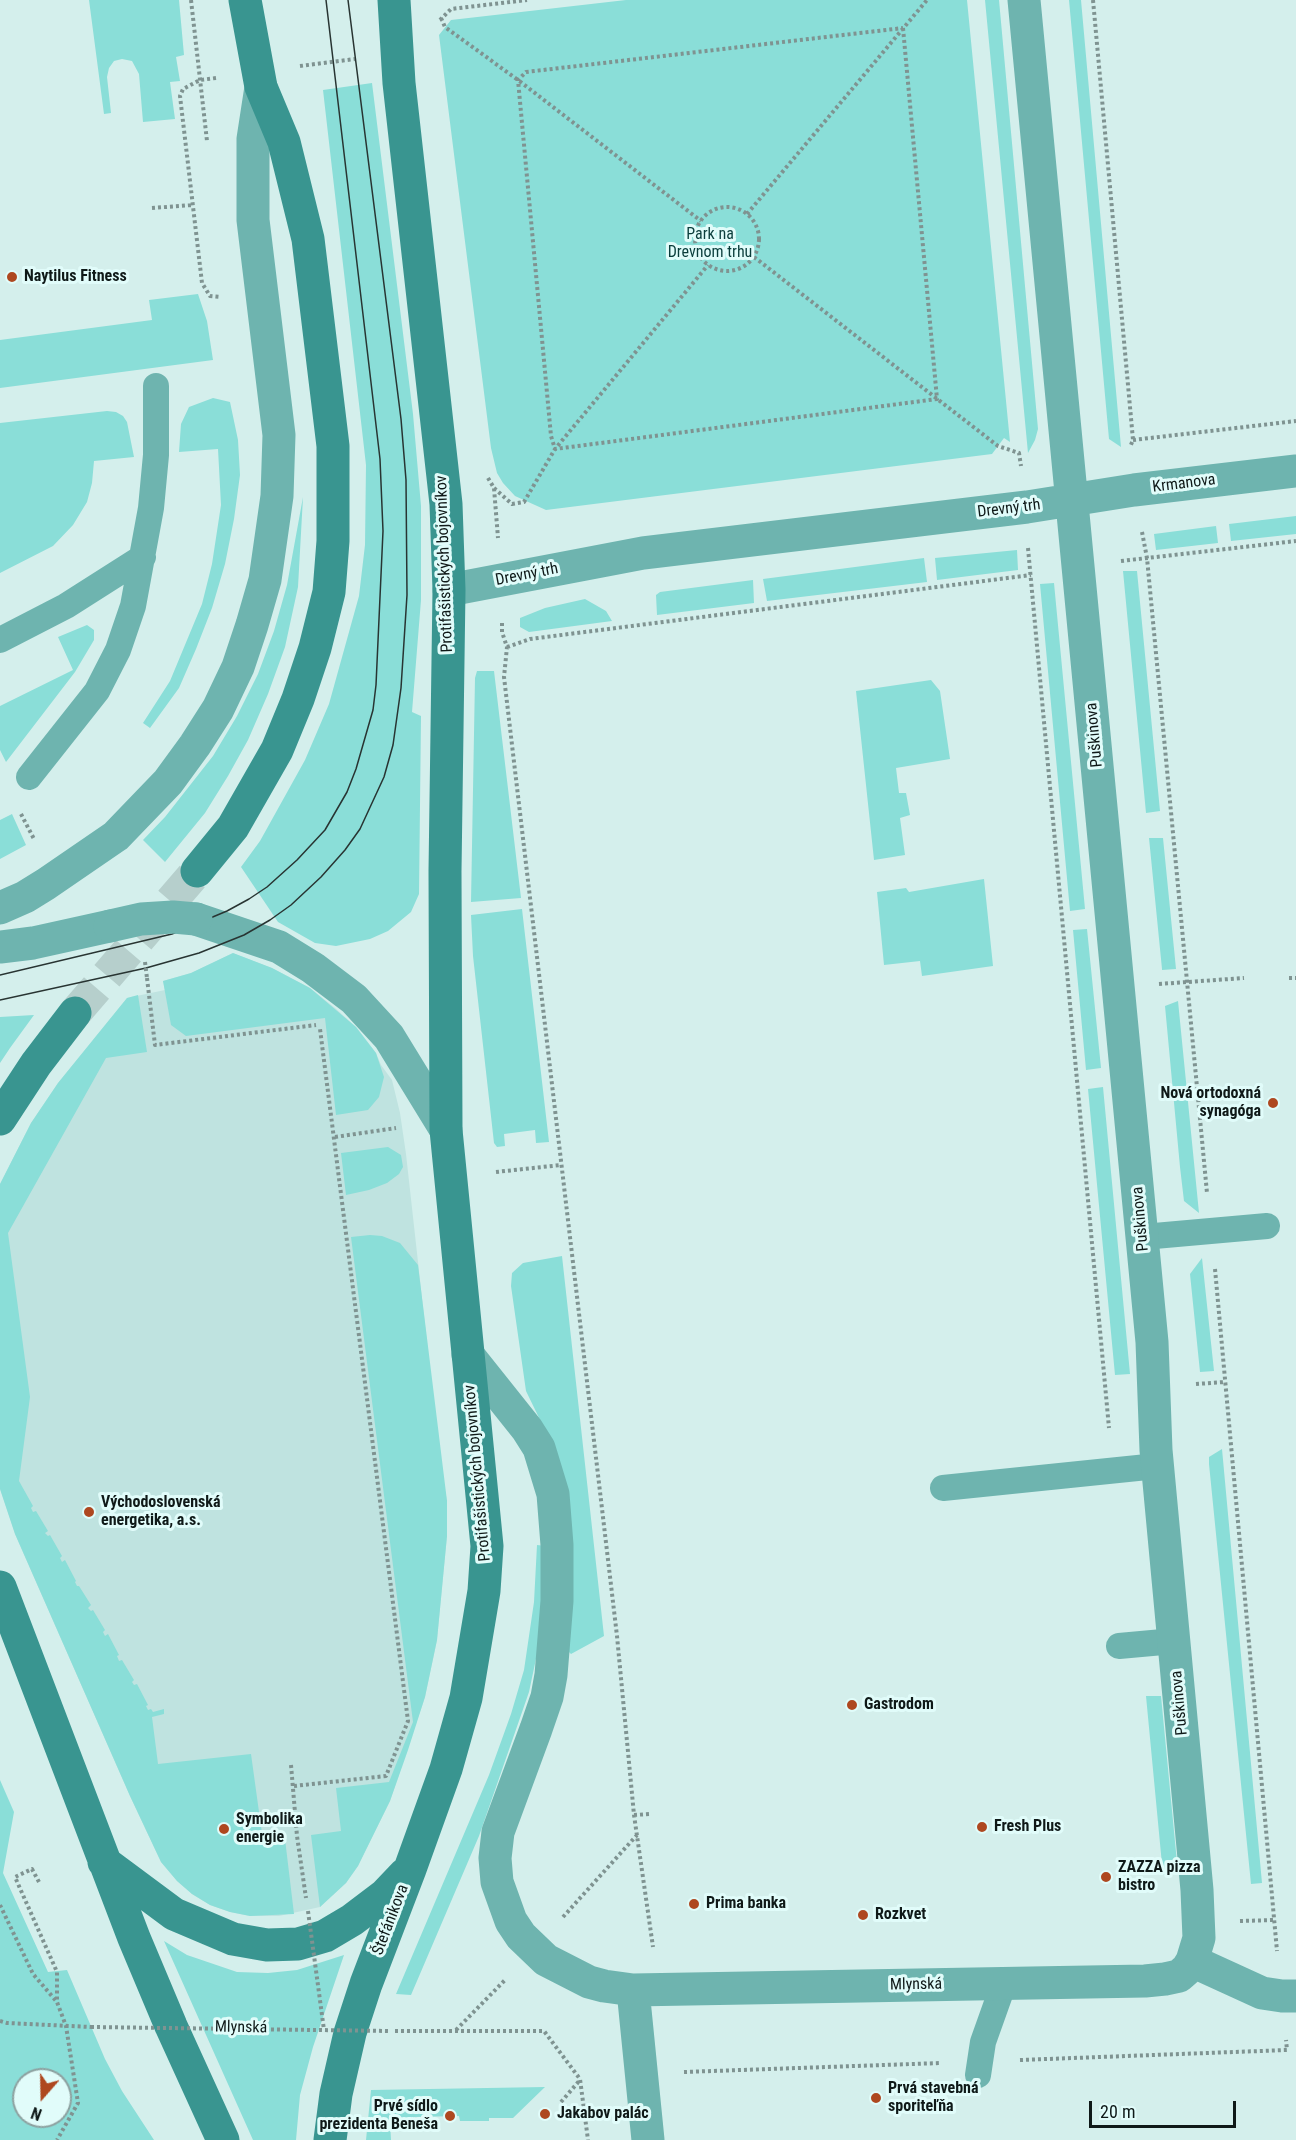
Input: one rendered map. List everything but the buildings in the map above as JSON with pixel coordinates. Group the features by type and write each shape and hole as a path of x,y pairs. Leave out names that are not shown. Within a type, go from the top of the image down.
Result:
{"street":[{"path":"197,872 233,827 277,750 312,658 329,592 333,542 333,446 308,239 284,142 260,80 245,0"},
{"name":"Protifašistických bojovníkov","path":"394,0 400,95 446,504 449,590 443,1126 488,1546 484,1591 466,1698 446,1769 410,1869"},
{"path":"1024,0 1072,500"},
{"path":"0,908 25,897 46,884 116,836 168,782 218,708 238,667 252,625 265,580 277,496 279,435 253,220 253,139 260,80"},
{"name":"Krmanova","path":"1072,500 1134,490 1296,471"},
{"name":"Puškinova","path":"1072,500 1152,1342 1157,1466 1197,1890 1196,1950"},
{"name":"Drevný trh","path":"449,590 643,553 1072,500"},
{"name":"Protifašistických bojovníkov","path":"0,947 33,943 151,918 172,916 196,919 279,947 313,968 354,999 389,1037 443,1126"},
{"path":"0,1119 36,1064 75,1013"},
{"name":"Protifašistických bojovníkov","path":"468,1355 527,1429 539,1448 550,1482 556,1524 557,1601 551,1675 537,1729 498,1832 495,1858 497,1882 510,1921 521,1936 546,1960 589,1982 633,1990"},
{"path":"0,1587 104,1862 171,2026 223,2140"},
{"path":"0,1620 28,1661"},
{"name":"Štefánikova","path":"104,1862 174,1914 233,1939 267,1945 298,1944 325,1936 352,1920 385,1895 410,1869"},
{"name":"Štefánikova","path":"330,2140 336,2094 351,2033 366,1984 410,1869"},
{"path":"1196,1950 1262,1992 1289,1996"},
{"name":"Mlynská","path":"633,1990 1165,1979 1179,1976 1196,1950"},
{"path":"633,1990 648,2140"}],"lane":[{"path":"30,777 97,692 118,650 133,606 151,508 156,455 156,386"},
{"path":"0,640 66,606 143,557"},
{"path":"1143,1238 1267,1226"},
{"path":"943,1488 1157,1466"},
{"path":"1119,1646 1174,1641"},
{"path":"979,2068 983,2042 1004,1983"}],"path":[{"path":"191,0 200,80"},
{"path":"226,297 210,296 202,283 180,96 183,89 200,80 260,80 397,53 434,51 434,33 441,18 451,9 483,2 526,0"},
{"path":"747,214 927,0"},
{"path":"1093,0 1133,440 1296,421"},
{"path":"441,18 445,27 518,80 701,221"},
{"path":"518,80 526,72 903,28"},
{"path":"903,28 937,399"},
{"path":"518,80 549,424 555,448"},
{"path":"152,208 193,204"},
{"path":"717,209 738,209 747,214 758,230 758,248 754,257 747,265 727,272 708,265 696,249 696,230 701,221 717,209"},
{"path":"754,257 998,446 1019,453"},
{"path":"494,488 512,504 525,502 555,448 708,265"},
{"path":"555,448 937,399"},
{"path":"486,471 494,488 501,580 502,632 507,647 504,677 617,1636 634,1815 655,1957"},
{"path":"507,647 530,639 1029,576 1050,570 1296,541"},
{"path":"1029,576 1113,1470"},
{"path":"147,978 155,1045 320,1025 408,1721 386,1776 294,1786"},
{"path":"1119,986 1244,978"},
{"path":"1289,978 1296,978"},
{"path":"335,1137 443,1126"},
{"path":"496,1172 561,1165"},
{"path":"291,1766 297,1836 324,2030"},
{"path":"634,1815 650,1814"},
{"path":"556,1925 637,1835"},
{"path":"39,1882 32,1869 15,1876 57,1972 57,2002"},
{"path":"0,1905 33,1974 57,2002 66,2026 78,2103 57,2140"},
{"path":"683,2072 979,2068 1287,2050 1289,1996"},
{"name":"Mlynská","path":"0,2022 92,2027 544,2031 580,2079"},
{"path":"561,2102 580,2079"},
{"path":"580,2079 588,2140"}],"shaded area":[{"path":"233,953 272,968 310,988 356,1027 376,1053 381,1065 392,1080 406,1154 441,1469 447,1501 447,1536 437,1640 425,1697 390,1801 358,1866 346,1883 320,1907 279,1916 250,1916 210,1905 177,1881 161,1862 15,1534 0,1489 0,1184 31,1123 58,1083 127,998 165,990 163,981 191,973"}],"green space":[{"path":"89,0 179,0 184,55 176,57 180,81 170,82 175,119 143,122 139,74 132,61 122,59 114,61 109,68 107,77 111,113 104,114"},
{"name":"Park na Drevnom trhu","path":"626,0 967,0 1010,442 1004,438 992,454 546,510 515,496 503,483 497,473 491,448 439,35 451,20"},
{"path":"985,0 999,0 1038,429 1028,453"},
{"path":"1069,0 1081,0 1121,447 1109,439"},
{"path":"372,83 413,414 421,506 421,600 412,712 421,716 419,894 411,912 388,931 370,939 336,946 315,943 278,922 241,867 260,841 305,760 329,704 359,596 365,545 366,465 323,90"},
{"path":"198,294 207,321 213,360 0,388 0,340 152,320 149,300"},
{"path":"213,398 230,402 238,440 240,475 234,519 225,564 212,608 196,649 179,688 150,728 143,723 170,681 202,604 212,564 221,505 218,449 179,452 181,424 189,407"},
{"path":"107,411 116,412 127,422 134,457 94,461 87,502 73,525 53,546 0,573 0,423"},
{"path":"303,497 298,587 285,647 268,694 248,740 228,776 205,813 165,862 143,840 165,817 213,756 258,674 274,631 287,585"},
{"path":"1296,516 1296,534 1231,541 1229,524"},
{"path":"1216,526 1218,543 1156,550 1154,534"},
{"path":"1017,550 1018,570 937,580 935,558"},
{"path":"924,558 927,582 767,601 763,579"},
{"path":"1123,571 1137,571 1160,811 1146,813"},
{"path":"753,580 754,603 657,615 656,595 660,592"},
{"path":"1054,583 1085,909 1070,911 1040,584"},
{"path":"585,599 606,611 612,621 529,632 520,627 520,618 545,608"},
{"path":"87,625 94,630 94,640 75,672 6,762 0,750 0,706 73,670 58,637"},
{"path":"477,671 494,671 521,898 471,902 475,678"},
{"path":"931,680 940,691 950,759 896,768 899,793 906,793 910,815 900,818 905,855 874,860 856,691"},
{"path":"12,814 26,845 0,859 0,820"},
{"path":"1149,838 1163,838 1176,969 1162,970"},
{"path":"984,879 993,966 922,976 920,961 884,965 877,892 906,888 909,892"},
{"path":"522,909 549,1142 536,1143 535,1130 504,1134 505,1146 497,1147 494,1143 473,956 471,915"},
{"path":"1087,929 1101,1068 1086,1070 1073,930"},
{"path":"233,953 272,968 310,988 356,1027 376,1053 384,1077 379,1097 368,1110 336,1115 325,1018 186,1036 171,1025 163,981 191,973"},
{"path":"138,995 147,1052 106,1058 8,1233 30,1397 19,1481 33,1506 31,1508 33,1512 36,1511 48,1531 45,1533 50,1535 62,1556 60,1558 62,1562 65,1560 77,1586 91,1605 88,1608 93,1610 105,1630 103,1632 105,1636 108,1634 119,1655 117,1656 119,1661 122,1660 134,1680 132,1682 134,1685 137,1684 148,1705 146,1706 148,1710 151,1709 153,1712 164,1709 164,1714 152,1717 158,1764 251,1754 263,1841 285,1839 294,1914 250,1916 210,1905 177,1881 161,1862 15,1534 0,1489 0,1184 31,1123 58,1083 127,998"},
{"path":"1178,1001 1199,1213 1184,1201 1180,1167 1165,1006"},
{"path":"34,1015 10,1048 0,1063 0,1017"},
{"path":"1103,1087 1130,1374 1115,1375 1088,1089"},
{"path":"388,1147 401,1155 403,1167 399,1174 387,1183 346,1195 341,1153"},
{"path":"382,1236 400,1243 418,1265 447,1501 447,1536 437,1640 425,1697 408,1750 390,1801 358,1866 346,1883 320,1907 311,1835 341,1831 336,1788 389,1782 413,1722 351,1237"},
{"path":"562,1256 604,1636 571,1654 543,1426 526,1391 511,1286 512,1273 523,1263"},
{"path":"1202,1258 1214,1371 1200,1372 1190,1274"},
{"path":"1222,1449 1262,1883 1251,1884 1209,1464 1209,1457"},
{"path":"537,1545 546,1546 541,1635 529,1692 479,1836 411,1995 396,1994 489,1775 511,1714 524,1670 534,1602"},
{"path":"1146,1696 1161,1696 1178,1873 1163,1875"},
{"path":"0,1780 14,1812 3,1873 48,1972 67,1970 105,2059 122,2091 154,2140 0,2140"},
{"path":"164,1941 187,1955 237,1972 268,1973 297,1970 344,1955 313,2047 300,2095 296,2140 253,2140"},
{"path":"545,2087 513,2118 460,2121 459,2116 414,2117 413,2122 390,2122 391,2140 366,2140 371,2090"}],"tunnel":[{"path":"75,1013 197,871"}],"tram line":[{"path":"0,975 172,934 227,911 249,899 267,887 297,860 325,830 347,792 356,769 373,710 376,685 383,531 380,459 326,0"},
{"path":"0,1000 146,968 199,953 244,935 270,920 291,905 345,850 360,829 384,777 393,745 401,688 407,595 406,480 401,419 348,0"}],"place":[{"name":"Naytilus Fitness","path":"12,277"},
{"name":"Nová ortodoxná synagóga","path":"1273,1103"},
{"name":"Východoslovenská energetika, a.s.","path":"89,1512"},
{"name":"Gastrodom","path":"852,1705"},
{"name":"Fresh Plus","path":"982,1827"},
{"name":"Symbolika energie","path":"224,1829"},
{"name":"ZAZZA pizza bistro","path":"1106,1877"},
{"name":"Prima banka","path":"694,1904"},
{"name":"Rozkvet","path":"863,1915"},
{"name":"Prvá stavebná sporiteľňa","path":"876,2098"},
{"name":"Jakabov palác","path":"545,2114"},
{"name":"Prvé sídlo prezidenta Beneša","path":"450,2116"}]}
